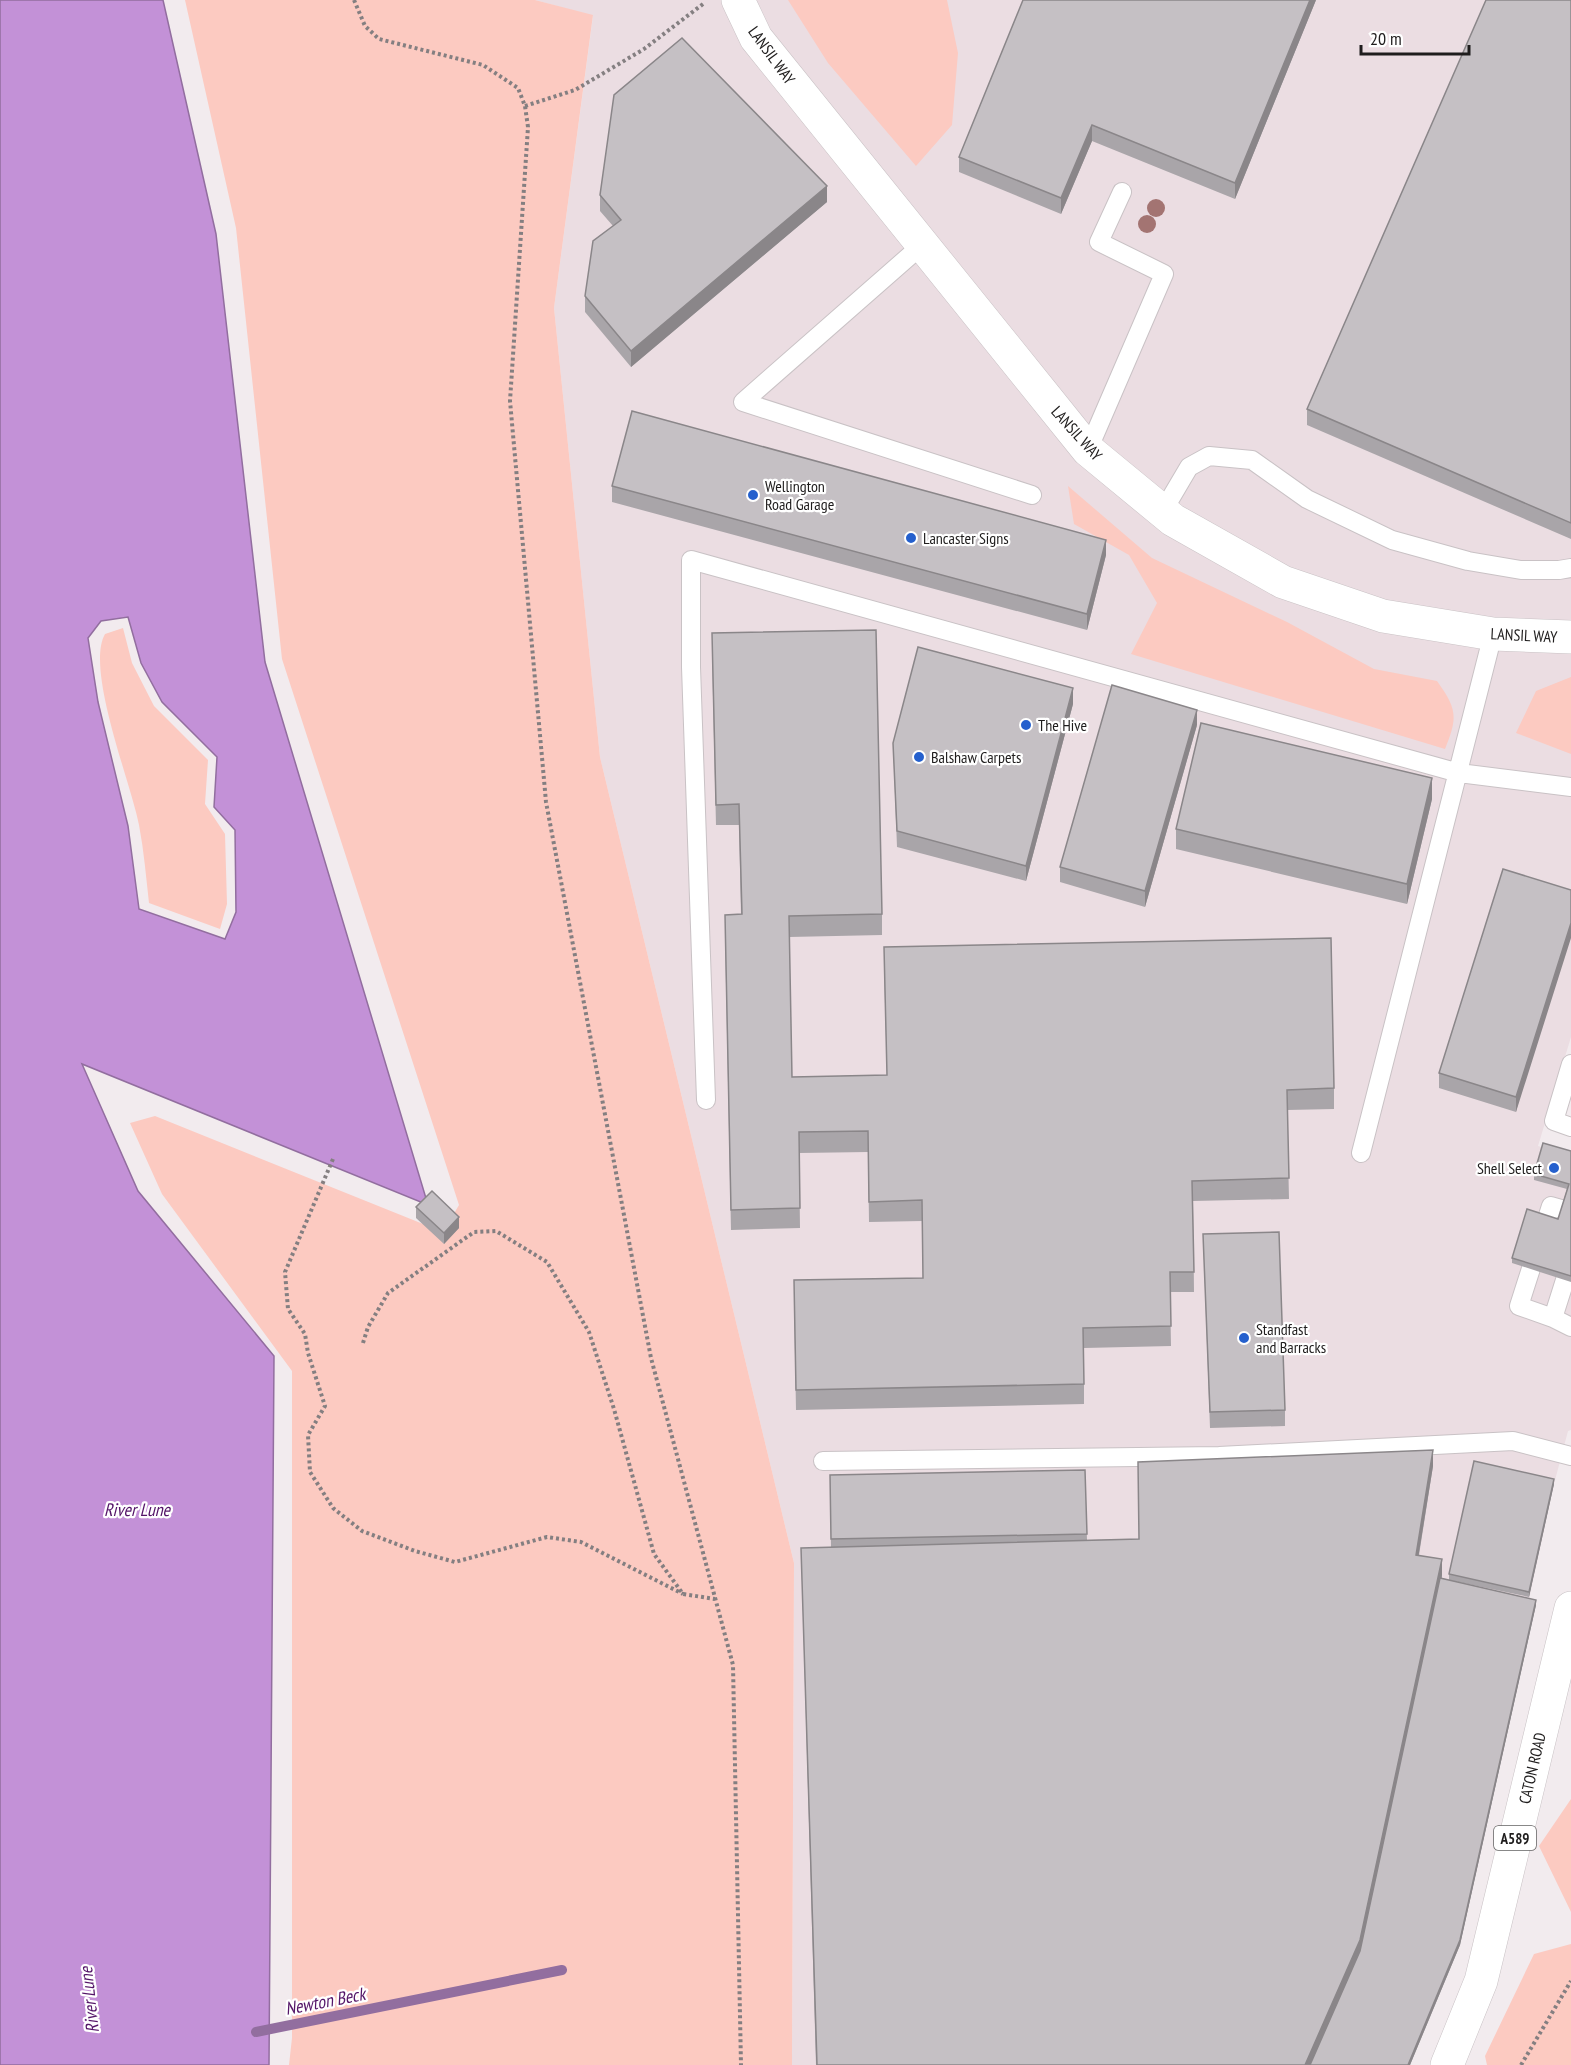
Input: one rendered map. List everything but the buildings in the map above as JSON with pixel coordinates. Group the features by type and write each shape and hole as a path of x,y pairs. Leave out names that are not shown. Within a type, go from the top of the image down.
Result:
{"street":[{"name":"LANSIL WAY","path":"738,0 756,38 1088,450 1173,520 1283,582 1383,616 1492,634 1571,637"},
{"name":"CATON ROAD","path":"1447,2065 1481,1981 1571,1608"}],"lane":[{"path":"1088,450 1164,274 1099,242 1122,192"},
{"path":"922,245 743,402 1032,495"},
{"path":"1163,512 1189,467 1209,456 1252,460 1307,499 1392,540 1468,561 1521,570 1571,568"},
{"path":"706,1100 691,668 691,560 1459,773 1571,787"},
{"path":"1361,1153 1459,773 1492,634"},
{"path":"1571,1064 1554,1122 1571,1127"},
{"path":"1571,1212 1551,1206 1520,1306 1571,1327"},
{"path":"1553,1318 1571,1262"},
{"path":"823,1461 1219,1456 1513,1441 1571,1456"}],"path":[{"path":"354,0 365,26 379,39 483,65 518,88 525,106 528,127 510,401 546,802 651,1358 733,1665 741,2065"},
{"path":"525,106 575,90 644,49 708,0"},
{"path":"333,1159 285,1272 288,1309 305,1334 308,1353 325,1406 308,1435 310,1472 333,1508 362,1531 415,1551 455,1562 548,1537 581,1542 683,1594 715,1599"},
{"path":"363,1343 368,1327 388,1293 474,1232 496,1231 548,1262 589,1332 614,1409 654,1554 683,1594"},
{"path":"1521,2065 1571,1981"}],"shaded area":[{"path":"185,0 535,0 593,15 554,308 600,757 794,1563 792,2065 289,2065 292,2038 292,1371 162,1194 130,1123 155,1116 443,1232 459,1205 282,659 236,228"},
{"path":"535,0 1571,0 1571,1037 1538,1146 1571,1156 1571,1430 1568,1431 1554,1484 1528,1604 1410,2065 792,2065 794,1563 600,757 554,308 593,16"},
{"path":"788,0 947,0 958,53 952,125 916,166 828,63"},
{"path":"1068,486 1152,558 1287,622 1374,669 1437,681 1449,699 1453,714 1452,729 1445,749 1131,654 1157,603 1129,555 1074,524"},
{"path":"123,628 132,663 154,706 208,760 205,804 225,834 227,904 220,929 149,903 139,825 105,699 101,673 100,651 105,634"},
{"path":"1571,677 1571,754 1516,733 1536,691"},
{"path":"1571,1799 1571,1912 1539,1846"},
{"path":"1571,1944 1571,2065 1487,2065 1485,2056 1534,1954"}],"water":[{"name":"River Lune","path":"0,0 163,0 216,234 265,662 428,1205 82,1064 138,1191 274,1356 269,2065 0,2065","holes":["128,617 141,663 162,702 217,757 214,807 235,830 236,912 225,939 139,909 128,826 98,702 88,638 101,621"]}],"waterway":[{"name":"Newton Beck","path":"256,2032 562,1970"}],"place":[{"name":"Wellington Road Garage","path":"753,495"},
{"name":"Lancaster Signs","path":"911,538"},
{"name":"The Hive","path":"1026,725"},
{"name":"Balshaw Carpets","path":"919,757"},
{"name":"Shell Select","path":"1554,1168"},
{"name":"Standfast and Barracks","path":"1244,1338"}]}
